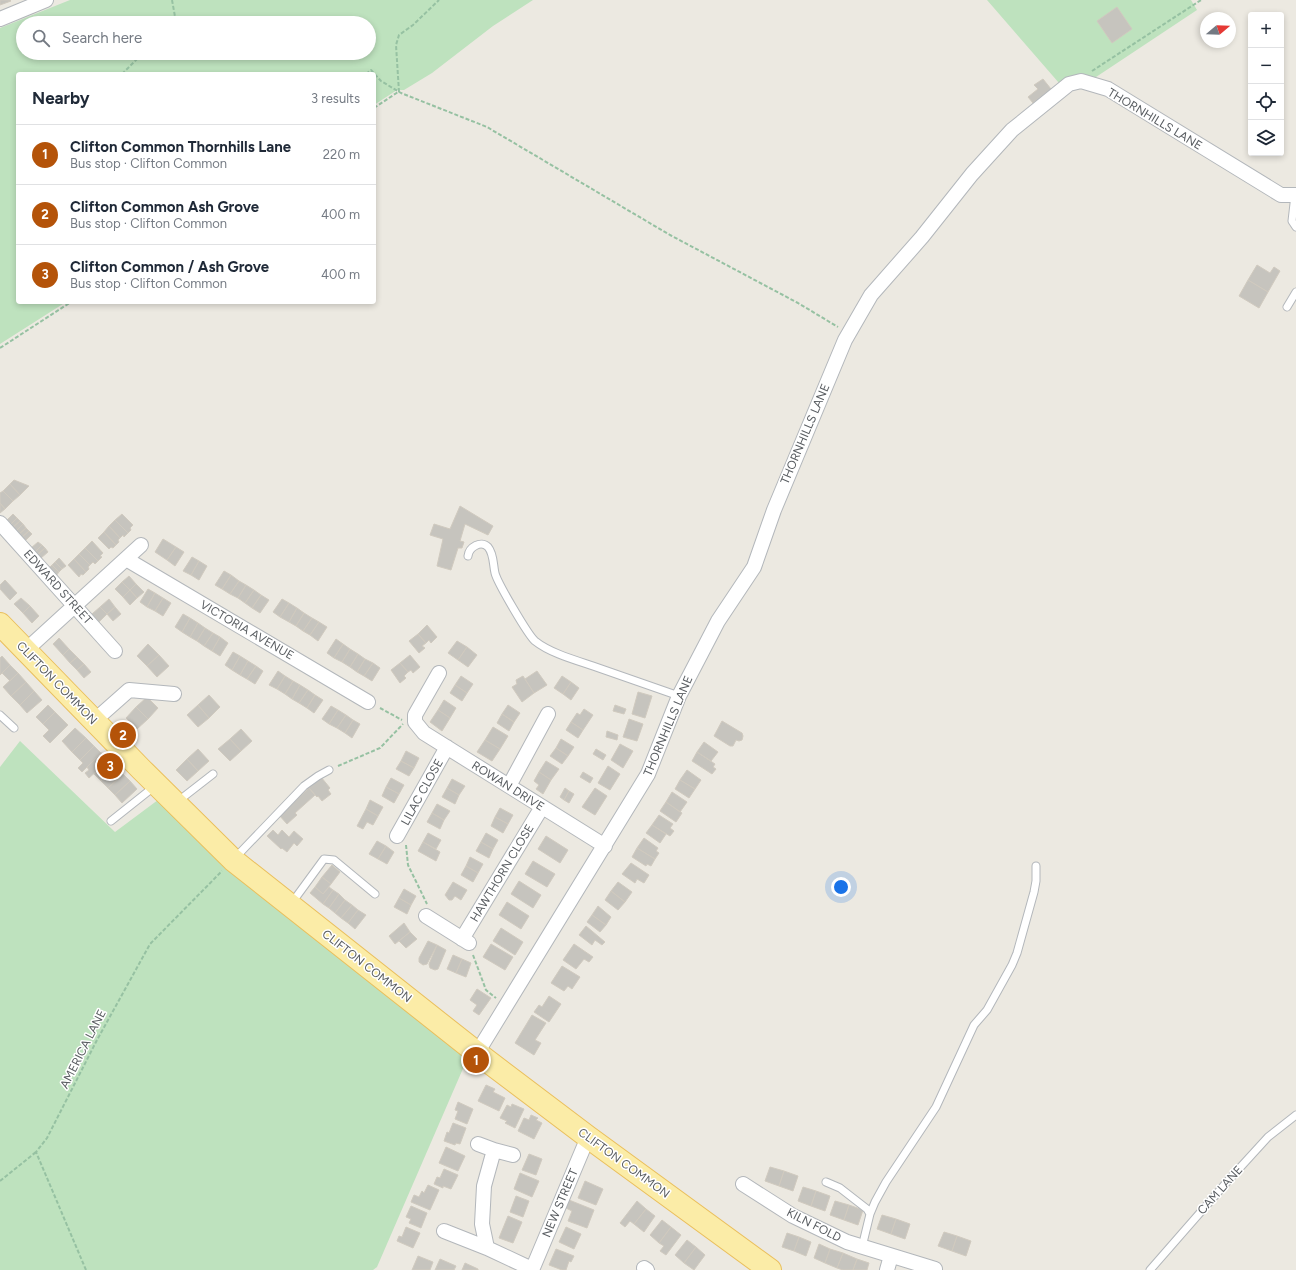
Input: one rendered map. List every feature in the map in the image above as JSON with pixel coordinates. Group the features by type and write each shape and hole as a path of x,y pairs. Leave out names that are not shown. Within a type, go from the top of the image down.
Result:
{"main road":[{"name":"CLIFTON COMMON","path":"0,624 156,784 233,860 477,1053 768,1270"}],"street":[{"path":"0,19 46,0"},
{"name":"THORNHILLS LANE","path":"477,1053 648,774 679,696 718,621 754,567 774,510 845,340 871,295 922,238 972,174 1012,130 1069,84 1081,81 1108,89 1281,195 1296,195"},
{"name":"EDWARD STREET","path":"0,523 115,651"},
{"path":"26,651 141,546"},
{"name":"VICTORIA AVENUE","path":"126,559 368,702"},
{"name":"ROWAN DRIVE","path":"439,673 415,715 415,722 424,733 605,846"},
{"path":"94,721 129,690 174,694"},
{"path":"509,786 548,714"},
{"name":"LILAC CLOSE","path":"397,836 447,747"},
{"name":"HAWTHORN CLOSE","path":"466,941 542,807"},
{"path":"426,916 466,941"},
{"name":"NEW STREET","path":"532,1270 588,1137"},
{"path":"478,1144 513,1155"},
{"path":"487,1248 482,1224 484,1186 494,1150"},
{"name":"KILN FOLD","path":"743,1184 793,1216 847,1242 935,1269"},
{"path":"444,1231 487,1248 532,1270"},
{"path":"887,1270 891,1256"}],"lane":[{"path":"1296,195 1292,221 1296,227"},
{"path":"1287,307 1296,292"},
{"path":"468,556 468,552 477,544 483,544 488,547 492,554 495,575 525,629 534,641 559,655 679,696"},
{"path":"0,715 14,728"},
{"path":"233,860 304,786 329,770"},
{"path":"176,804 213,774"},
{"path":"110,821 156,784"},
{"path":"290,906 324,859 334,860 375,894"},
{"path":"862,1247 874,1202 936,1107 974,1025 987,1010 1012,965 1017,953 1034,892 1036,866"},
{"name":"CAM LANE","path":"1150,1270 1268,1137 1296,1115"},
{"path":"826,1182 846,1192 867,1209 870,1214"}],"path":[{"path":"172,0 175,16"},
{"path":"399,92 396,44 399,35 413,26 439,0"},
{"path":"1081,81 1096,68 1201,0"},
{"path":"124,72 136,60"},
{"path":"376,76 381,81 399,92 487,127 670,235 798,303 838,327 845,340"},
{"path":"376,107 399,92"},
{"path":"0,348 68,304"},
{"path":"329,770 380,748 405,721 368,702"},
{"path":"397,836 406,843 408,865 428,908 426,916"},
{"name":"AMERICA LANE","path":"0,1181 36,1152 47,1138 97,1040 150,944 233,860"},
{"path":"466,941 486,990 506,1006"},
{"path":"36,1152 86,1270"}],"green space":[{"path":"70,0 533,0 493,26 432,73 404,90 397,90 376,104 376,72 16,72 16,304 63,304 0,344 0,28 16,22 16,60 376,60 376,16 30,16"},
{"path":"987,0 1191,0 1197,10 1093,79 1079,74 1059,83"},
{"path":"20,741 115,832 166,794 468,1057 377,1267 373,1270 0,1270 0,767"}],"building":[{"path":"0,0 10,0 11,1 0,5"},
{"path":"1117,7 1132,29 1112,43 1097,21"},
{"path":"1043,79 1051,89 1033,103 1028,97 1038,89 1034,85"},
{"path":"1257,265 1270,273 1274,267 1280,271 1268,292 1248,280"},
{"path":"1248,280 1268,292 1259,308 1239,296"},
{"path":"14,480 29,486 20,495 10,484"},
{"path":"10,484 20,495 13,501 3,491"},
{"path":"3,491 13,501 5,509 0,503 0,493"},
{"path":"0,503 5,509 0,513"},
{"path":"460,506 493,526 488,535 465,524 460,541 464,542 462,548 458,548 451,570 437,566 443,539 430,535 434,524 450,529"},
{"path":"13,514 17,518 10,525 6,521"},
{"path":"122,514 133,525 128,533 115,520"},
{"path":"17,518 20,521 12,528 10,525"},
{"path":"115,520 128,533 124,537 123,535 120,538 109,526"},
{"path":"20,521 23,524 16,531 12,528"},
{"path":"23,524 26,528 19,534 16,531"},
{"path":"109,526 120,538 116,545 104,532"},
{"path":"26,528 29,531 22,537 19,534"},
{"path":"29,531 32,534 25,541 22,537"},
{"path":"104,532 116,545 113,548 111,547 109,549 98,538"},
{"path":"163,539 176,547 167,560 155,552"},
{"path":"92,541 103,553 100,556 102,557 98,561 85,548"},
{"path":"38,542 42,545 35,552 31,548"},
{"path":"42,545 45,548 37,555 35,552"},
{"path":"176,547 184,552 175,566 167,560"},
{"path":"45,548 48,552 41,558 37,555"},
{"path":"85,548 98,561 95,564 93,562 90,565 79,554"},
{"path":"79,554 90,565 86,572 74,559"},
{"path":"192,557 199,561 191,575 183,571"},
{"path":"59,558 66,566 62,569 55,562"},
{"path":"74,559 86,572 83,575 81,574 79,577 68,565"},
{"path":"199,561 207,566 199,580 191,575"},
{"path":"55,562 62,569 59,572 52,565"},
{"path":"52,565 59,572 56,576 49,568"},
{"path":"224,571 231,575 222,589 215,585"},
{"path":"231,575 239,581 230,594 222,589"},
{"path":"129,576 136,584 130,590 122,582"},
{"path":"5,580 17,593 10,600 0,589 0,585"},
{"path":"239,581 246,585 238,598 230,594"},
{"path":"122,582 130,590 123,597 115,589"},
{"path":"136,584 144,592 137,598 130,590"},
{"path":"246,585 254,590 245,603 238,598"},
{"path":"148,589 155,593 147,607 140,602"},
{"path":"130,590 137,598 130,605 123,597"},
{"path":"254,590 261,595 252,608 245,603"},
{"path":"155,593 163,598 155,611 147,607"},
{"path":"261,595 269,600 260,613 252,608"},
{"path":"21,598 30,606 23,613 14,604"},
{"path":"163,598 171,603 163,616 155,611"},
{"path":"109,599 115,607 107,614 100,607"},
{"path":"282,599 289,603 280,617 273,612"},
{"path":"289,603 297,608 289,622 280,617"},
{"path":"30,606 39,616 32,623 23,613"},
{"path":"100,607 107,614 99,622 92,614"},
{"path":"115,607 121,614 113,621 107,614"},
{"path":"297,608 304,613 296,626 289,622"},
{"path":"304,613 312,618 303,631 296,626"},
{"path":"183,614 190,618 182,632 175,627"},
{"path":"190,618 198,623 190,637 182,632"},
{"path":"312,618 319,622 310,635 303,631"},
{"path":"319,622 327,627 318,641 310,635"},
{"path":"198,623 205,628 197,641 190,637"},
{"path":"427,625 437,637 431,643 429,640 426,643 418,634"},
{"path":"205,628 213,633 204,646 197,641"},
{"path":"213,633 220,637 212,651 204,646"},
{"path":"418,634 426,643 422,646 425,648 419,653 409,641"},
{"path":"220,637 228,643 220,656 212,651"},
{"path":"59,638 69,649 63,655 53,644"},
{"path":"336,639 343,644 334,658 327,653"},
{"path":"457,641 467,647 458,660 448,653"},
{"path":"148,644 159,655 147,666 137,656"},
{"path":"343,644 350,649 342,662 334,658"},
{"path":"467,647 477,655 468,667 458,660"},
{"path":"69,649 77,657 70,663 63,655"},
{"path":"350,649 358,654 350,667 342,662"},
{"path":"233,652 240,656 232,670 225,665"},
{"path":"358,654 365,659 357,672 350,667"},
{"path":"159,655 169,666 157,677 147,666"},
{"path":"410,655 420,667 413,673 411,670 408,672 400,663"},
{"path":"2,656 10,665 0,675 0,658"},
{"path":"240,656 248,661 240,675 232,670"},
{"path":"77,657 84,664 77,670 70,663"},
{"path":"365,659 373,663 364,676 357,672"},
{"path":"248,661 256,666 247,679 240,675"},
{"path":"373,663 380,668 372,681 364,676"},
{"path":"400,663 408,672 404,676 406,678 400,683 391,670"},
{"path":"84,664 91,672 84,678 77,670"},
{"path":"10,665 18,673 10,681 2,673"},
{"path":"256,666 263,671 255,684 247,679"},
{"path":"278,671 285,676 277,689 269,685"},
{"path":"537,671 547,685 534,693 525,679"},
{"path":"18,673 26,682 11,696 3,687"},
{"path":"285,676 293,681 285,694 277,689"},
{"path":"461,676 473,684 467,693 455,685"},
{"path":"523,676 534,693 522,702 512,687 517,684 516,680"},
{"path":"562,676 571,682 563,694 554,688"},
{"path":"293,681 300,685 292,699 285,694"},
{"path":"26,682 34,691 20,705 11,696"},
{"path":"571,682 579,688 571,700 563,694"},
{"path":"300,685 308,690 299,703 292,699"},
{"path":"455,685 467,693 462,701 450,693"},
{"path":"308,690 315,695 307,708 299,703"},
{"path":"34,691 42,700 27,713 20,705"},
{"path":"638,692 652,696 645,718 632,714"},
{"path":"209,695 220,707 209,718 198,705"},
{"path":"315,695 323,700 314,713 307,708"},
{"path":"147,697 158,708 148,719 136,707"},
{"path":"444,700 456,708 450,718 438,710"},
{"path":"48,705 55,712 43,724 36,717"},
{"path":"198,705 209,718 198,727 187,715"},
{"path":"508,705 520,713 514,722 502,714"},
{"path":"615,705 626,709 624,714 613,711"},
{"path":"331,706 338,710 329,724 322,719"},
{"path":"136,707 148,719 137,729 126,718"},
{"path":"584,709 593,715 583,730 571,722 577,713 580,715"},
{"path":"338,710 346,715 337,728 329,724"},
{"path":"438,710 450,718 442,731 430,722"},
{"path":"55,712 68,725 50,743 43,736 49,730 43,724"},
{"path":"502,714 514,722 509,731 497,723"},
{"path":"346,715 353,720 345,733 337,728"},
{"path":"629,719 643,724 637,741 623,737"},
{"path":"353,720 360,724 352,738 345,733"},
{"path":"722,721 742,733 742,740 736,740 733,746 730,746 714,736"},
{"path":"571,722 583,730 578,738 566,730"},
{"path":"493,727 508,736 500,749 485,740"},
{"path":"75,728 86,738 72,752 62,741"},
{"path":"241,729 252,741 241,751 230,739"},
{"path":"607,731 618,735 617,740 606,737"},
{"path":"86,738 94,746 80,760 72,752"},
{"path":"230,739 241,751 230,761 218,749"},
{"path":"561,739 574,747 568,756 556,748"},
{"path":"485,740 500,749 492,761 477,752"},
{"path":"704,742 718,752 711,761 697,752"},
{"path":"620,744 633,751 623,768 611,760"},
{"path":"94,746 101,753 82,772 78,768 83,763 80,760"},
{"path":"556,748 568,756 562,764 550,756"},
{"path":"198,749 209,761 198,771 187,759"},
{"path":"596,749 606,755 603,760 593,754"},
{"path":"406,751 419,758 414,768 401,761"},
{"path":"697,752 715,764 713,767 716,769 712,774 692,761"},
{"path":"101,753 109,760 89,778 85,773 89,770 87,767"},
{"path":"187,759 198,771 187,781 176,770"},
{"path":"109,760 115,767 101,781 94,774"},
{"path":"401,761 414,768 409,776 396,769"},
{"path":"546,761 559,769 551,780 539,772"},
{"path":"608,766 620,774 610,790 598,783"},
{"path":"115,767 123,774 108,788 101,781"},
{"path":"687,770 701,780 695,789 680,780"},
{"path":"539,772 551,780 543,794 536,789 539,785 534,781"},
{"path":"583,772 593,778 590,783 580,777"},
{"path":"123,774 130,781 115,795 108,788"},
{"path":"321,777 330,788 328,790 331,794 322,801 309,788"},
{"path":"391,778 404,785 399,794 386,787"},
{"path":"452,779 465,786 459,795 447,788"},
{"path":"680,780 695,789 689,798 675,789"},
{"path":"130,781 137,789 122,803 115,795"},
{"path":"386,787 399,794 394,803 382,796"},
{"path":"309,788 315,795 295,813 297,815 287,824 279,815"},
{"path":"447,788 459,795 455,804 442,797"},
{"path":"565,788 569,791 564,800 560,797"},
{"path":"595,788 607,796 595,815 582,807"},
{"path":"569,791 574,794 569,803 564,800"},
{"path":"672,792 687,802 680,812 666,802"},
{"path":"370,800 383,807 378,816 366,809"},
{"path":"666,802 682,813 676,822 660,811"},
{"path":"437,804 450,811 444,820 432,813"},
{"path":"500,808 513,815 508,824 495,817"},
{"path":"366,809 378,816 373,825 367,822 363,829 357,826"},
{"path":"432,813 444,820 440,829 427,822"},
{"path":"659,815 673,824 670,828 674,831 670,836 652,825"},
{"path":"495,817 508,824 503,833 491,826"},
{"path":"652,825 666,834 660,843 646,833"},
{"path":"273,830 278,835 282,830 289,837 294,831 303,839 297,846 294,843 287,852 282,848 281,849 267,836"},
{"path":"428,833 441,840 436,849 423,842"},
{"path":"486,833 498,840 493,849 481,842"},
{"path":"546,836 568,850 560,863 538,849"},
{"path":"644,838 658,848 656,851 659,853 655,859 637,848"},
{"path":"377,841 386,846 378,859 369,854"},
{"path":"423,842 440,852 436,861 418,851"},
{"path":"481,842 493,849 489,858 476,851"},
{"path":"386,846 394,852 387,864 378,859"},
{"path":"637,848 655,859 651,866 647,864 646,866 632,857"},
{"path":"470,857 483,864 478,873 466,866"},
{"path":"533,861 555,874 547,887 525,874"},
{"path":"631,863 649,875 644,883 637,879 635,883 622,874"},
{"path":"332,865 340,872 331,884 322,877"},
{"path":"466,866 478,873 473,882 461,875"},
{"path":"322,877 331,884 323,894 315,887"},
{"path":"519,881 541,895 533,908 511,894"},
{"path":"453,882 467,890 461,900 455,896 452,900 449,900 445,895"},
{"path":"618,882 632,892 625,902 611,891"},
{"path":"315,887 323,894 329,887 333,890 323,904 310,893"},
{"path":"404,889 416,896 411,905 399,898"},
{"path":"333,890 339,894 329,908 323,904"},
{"path":"611,891 625,902 618,910 605,900"},
{"path":"339,894 345,900 335,913 329,908"},
{"path":"399,898 411,905 407,914 394,907"},
{"path":"345,900 352,905 341,918 335,913"},
{"path":"507,902 529,916 521,929 499,915"},
{"path":"352,905 358,910 348,923 341,918"},
{"path":"598,906 611,917 606,925 592,915"},
{"path":"358,910 366,915 355,929 348,923"},
{"path":"592,915 606,925 600,932 587,922"},
{"path":"404,923 410,932 395,944 389,936"},
{"path":"586,926 605,942 602,945 595,940 592,945 579,935"},
{"path":"501,928 523,942 515,955 493,941"},
{"path":"410,932 417,939 406,948 399,941"},
{"path":"428,941 437,945 427,964 423,965 419,962 419,958"},
{"path":"491,944 513,957 505,970 483,957"},
{"path":"574,944 593,957 589,962 584,959 576,969 563,960"},
{"path":"437,945 446,950 438,969 435,970 430,968 429,964"},
{"path":"453,955 462,959 456,973 447,969"},
{"path":"462,959 471,963 466,977 456,973"},
{"path":"562,966 580,977 572,989 568,986 564,991 551,983"},
{"path":"477,989 491,998 479,1015 473,1011 477,1005 470,1000"},
{"path":"549,996 561,1004 549,1022 534,1012 539,1005 542,1007"},
{"path":"532,1015 546,1023 535,1040 541,1043 534,1055 515,1043"},
{"path":"486,1085 495,1089 493,1092 505,1098 499,1111 478,1101"},
{"path":"458,1102 473,1109 467,1124 455,1119 458,1111 455,1110"},
{"path":"512,1104 524,1109 515,1128 505,1123 507,1121 500,1118 507,1105 511,1107"},
{"path":"531,1115 538,1118 536,1120 542,1123 534,1139 518,1131 524,1118 529,1120"},
{"path":"453,1123 466,1128 460,1144 456,1143 455,1145 444,1141 447,1132 449,1133"},
{"path":"446,1147 465,1156 458,1171 439,1163"},
{"path":"529,1154 542,1159 536,1175 522,1170"},
{"path":"770,1167 784,1171 779,1186 765,1181"},
{"path":"444,1169 458,1175 451,1189 443,1186 443,1188 434,1184 437,1177 440,1178"},
{"path":"784,1171 798,1176 793,1191 779,1186"},
{"path":"520,1173 539,1181 532,1197 514,1189"},
{"path":"585,1181 603,1189 596,1205 578,1198"},
{"path":"428,1185 439,1190 430,1210 411,1202 414,1195 419,1197 422,1191 424,1193"},
{"path":"803,1187 816,1191 811,1206 798,1201"},
{"path":"816,1191 830,1196 825,1211 811,1206"},
{"path":"516,1196 529,1201 523,1217 510,1212"},
{"path":"569,1200 594,1210 587,1228 568,1221 572,1211 566,1208"},
{"path":"637,1201 646,1209 634,1224 630,1221 625,1227 620,1223"},
{"path":"835,1201 849,1205 844,1220 830,1215"},
{"path":"849,1205 863,1210 858,1225 844,1220"},
{"path":"411,1206 427,1213 421,1228 409,1223 411,1219 406,1217"},
{"path":"646,1209 655,1216 644,1232 634,1224"},
{"path":"882,1215 896,1219 891,1234 877,1229"},
{"path":"508,1216 522,1222 513,1243 499,1238"},
{"path":"896,1219 910,1224 905,1239 891,1234"},
{"path":"662,1220 671,1227 659,1243 650,1235"},
{"path":"406,1227 420,1233 413,1248 397,1241 399,1236 402,1237"},
{"path":"566,1227 581,1234 574,1249 559,1242"},
{"path":"671,1227 681,1235 666,1255 660,1251 664,1246 659,1243"},
{"path":"944,1232 957,1236 952,1251 938,1246"},
{"path":"787,1233 799,1237 794,1251 782,1247"},
{"path":"957,1236 971,1241 966,1256 952,1251"},
{"path":"799,1237 811,1242 806,1256 794,1251"},
{"path":"687,1240 696,1247 684,1263 675,1255"},
{"path":"819,1244 830,1249 825,1263 814,1258"},
{"path":"696,1247 705,1255 694,1270 684,1263"},
{"path":"556,1249 574,1256 571,1262 569,1261 566,1270 549,1265"},
{"path":"830,1249 843,1253 837,1268 825,1263"},
{"path":"843,1253 857,1259 853,1270 843,1270 837,1268"},
{"path":"418,1256 433,1262 430,1270 412,1270"},
{"path":"440,1259 456,1266 454,1270 435,1270"},
{"path":"857,1259 869,1263 867,1270 853,1270"},
{"path":"465,1263 478,1269 478,1270 462,1270"}],"place":[{"name":"Clifton Common Ash Grove","path":"123,735"},
{"name":"Clifton Common / Ash Grove","path":"110,766"},
{"name":"Clifton Common Thornhills Lane","path":"476,1060"}]}
